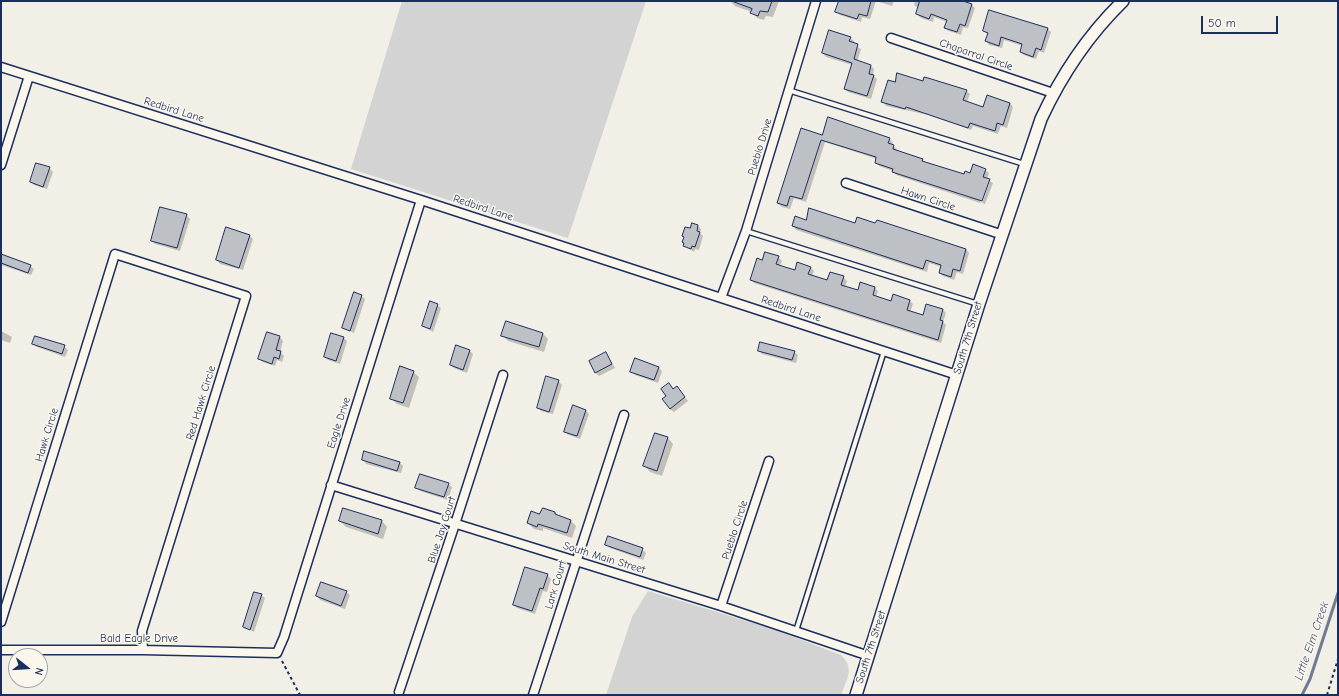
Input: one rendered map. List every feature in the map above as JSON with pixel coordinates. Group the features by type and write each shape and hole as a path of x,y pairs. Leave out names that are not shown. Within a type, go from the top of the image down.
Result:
{"main road":[{"name":"South 7th Street","path":"856,695 979,304 1041,119 1053,93 1079,52 1123,1"}],"street":[{"name":"Pueblo Drive","path":"721,298 746,231 816,1"},
{"name":"Chaparral Circle","path":"892,38 1053,93"},
{"name":"Redbird Lane","path":"1,67 421,200 957,375"},
{"path":"1,165 29,76"},
{"name":"Hawn Circle","path":"846,183 1002,235"},
{"name":"Eagle Drive","path":"277,652 284,637 421,200"},
{"name":"Hawk Circle","path":"1,622 115,254"},
{"name":"Red Hawk Circle","path":"115,254 246,296 142,631 143,650"},
{"name":"Blue Jay Court","path":"399,692 456,524 502,375"},
{"name":"Lark Court","path":"533,695 575,561 624,415"},
{"name":"Pueblo Circle","path":"721,606 769,461"},
{"name":"South Main Street","path":"331,485 721,606 869,656"},
{"name":"Bald Eagle Drive","path":"1,650 277,652"}],"lane":[{"path":"788,90 1026,165"},
{"path":"746,231 979,304"},
{"path":"796,631 884,351"}],"path":[{"path":"277,652 300,695"},
{"path":"1327,695 1338,659"}],"shaded area":[{"path":"402,1 646,1 568,238 351,169"},
{"path":"648,591 773,629 841,655 849,669 841,695 606,695 632,617"}],"building":[{"path":"732,1 772,1 768,12 760,11 758,16 750,13 752,9"},
{"path":"839,1 871,1 867,16 859,14 857,19 835,12"},
{"path":"920,1 963,1 972,4 965,26 960,24 957,32 944,28 947,20 931,14 929,19 916,14"},
{"path":"989,10 1048,28 1041,50 1036,48 1033,57 1020,52 1022,44 1001,37 999,46 985,41 988,33 983,31"},
{"path":"829,30 851,37 849,41 858,44 854,59 871,65 869,74 874,75 867,96 844,89 852,63 822,53"},
{"path":"897,73 923,81 924,77 967,90 963,100 983,107 987,95 1010,103 1003,125 997,123 995,131 970,123 968,128 906,107 905,109 881,102 888,80 895,82"},
{"path":"828,117 890,138 888,143 894,145 893,149 923,159 922,161 964,174 965,171 970,173 973,164 986,169 983,177 990,179 982,201 892,172 893,169 875,163 876,157 821,140 802,199 790,196 787,206 777,203 801,128 822,135"},
{"path":"36,163 50,167 43,187 30,182"},
{"path":"160,207 187,214 177,248 151,241"},
{"path":"809,208 855,223 857,217 875,223 877,220 966,249 960,271 953,269 951,277 939,273 941,265 926,260 923,269 792,226 795,216 806,220"},
{"path":"692,223 698,225 697,231 700,232 695,247 692,246 691,249 683,246 684,243 682,242 684,237 682,236 685,227 690,228"},
{"path":"226,227 250,235 239,268 216,260"},
{"path":"765,252 779,256 776,264 785,267 795,270 797,262 811,267 808,274 827,280 830,272 844,276 841,285 858,290 860,282 875,287 873,295 891,301 893,294 910,300 907,310 923,315 926,304 943,309 940,320 943,321 938,340 750,280 757,258 762,260"},
{"path":"1,254 31,265 28,273 1,263"},
{"path":"354,292 362,295 350,331 342,328"},
{"path":"430,301 438,304 430,329 422,326"},
{"path":"506,321 543,333 539,347 501,336"},
{"path":"267,332 280,336 276,350 281,351 279,359 274,357 272,364 258,359"},
{"path":"331,333 344,337 336,361 324,357"},
{"path":"35,336 65,345 62,354 32,344"},
{"path":"760,342 795,351 792,360 758,351"},
{"path":"456,345 470,350 463,370 450,365"},
{"path":"606,352 612,364 595,373 589,361"},
{"path":"635,358 659,367 654,380 630,372"},
{"path":"400,366 414,371 403,403 390,399"},
{"path":"546,376 559,380 549,412 537,408"},
{"path":"669,383 673,389 677,386 685,397 670,409 662,399 666,396 661,389"},
{"path":"573,405 586,410 577,436 564,432"},
{"path":"655,433 668,437 657,471 643,466"},
{"path":"364,451 400,462 397,471 362,460"},
{"path":"420,474 449,483 444,497 415,488"},
{"path":"343,508 382,520 378,534 339,521"},
{"path":"543,508 571,520 567,533 538,524 537,527 527,523 531,511 539,514"},
{"path":"608,536 643,548 640,557 605,545"},
{"path":"525,567 548,574 543,589 540,588 532,611 513,605"},
{"path":"321,582 347,591 341,606 316,596"},
{"path":"254,592 262,594 250,630 243,627"}],"waterway":[{"name":"Little Elm Creek","path":"1302,695 1310,679 1338,593"}]}
